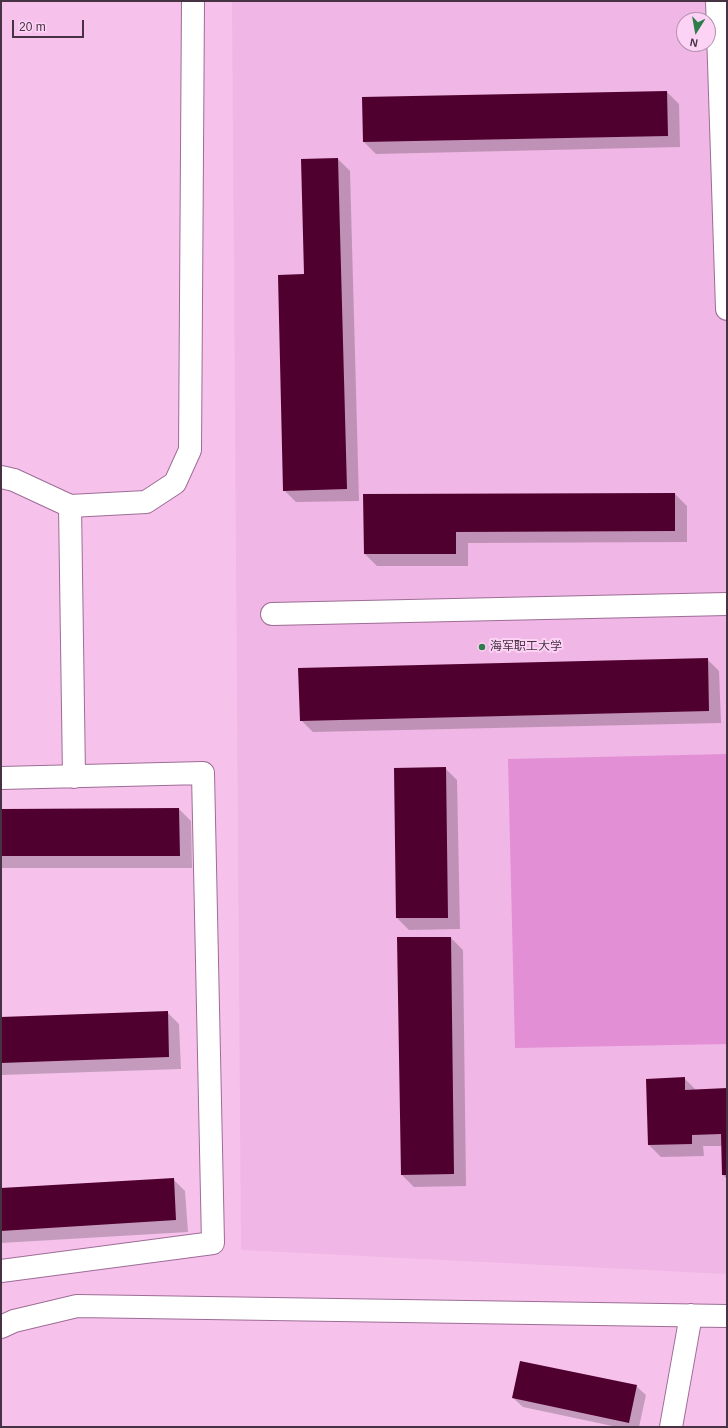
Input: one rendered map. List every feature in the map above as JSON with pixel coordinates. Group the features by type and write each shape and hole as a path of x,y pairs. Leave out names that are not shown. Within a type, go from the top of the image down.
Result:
{"street":[{"path":"1,477 14,480 70,506 146,502 175,483 190,450 193,1"},
{"path":"717,1 727,309"},
{"path":"70,506 74,776"},
{"path":"272,614 727,604"},
{"path":"1,778 203,773 213,1243 1,1270"},
{"path":"1,1328 14,1321 77,1306 727,1316"},
{"path":"670,1427 691,1315"}],"shaded area":[{"name":"海军职工大学","path":"232,1 727,1 727,1274 241,1250"},
{"path":"727,754 727,1044 515,1048 508,759"}],"building":[{"path":"667,91 668,136 363,142 362,97"},
{"path":"338,158 347,489 283,491 278,275 304,274 301,159"},
{"path":"675,493 675,531 456,532 456,554 364,554 363,494"},
{"path":"708,658 709,711 300,721 298,668"},
{"path":"446,767 448,918 396,918 394,768"},
{"path":"179,808 180,856 1,856 1,809"},
{"path":"397,937 451,937 454,1174 401,1175"},
{"path":"168,1011 169,1057 1,1063 1,1017"},
{"path":"685,1077 685,1090 727,1088 727,1175 722,1175 721,1134 692,1135 692,1144 648,1145 646,1079"},
{"path":"174,1178 176,1220 1,1231 1,1188"},
{"path":"520,1361 637,1385 629,1423 512,1398"}],"place":[{"name":"海军职工大学","path":"482,647"}]}
